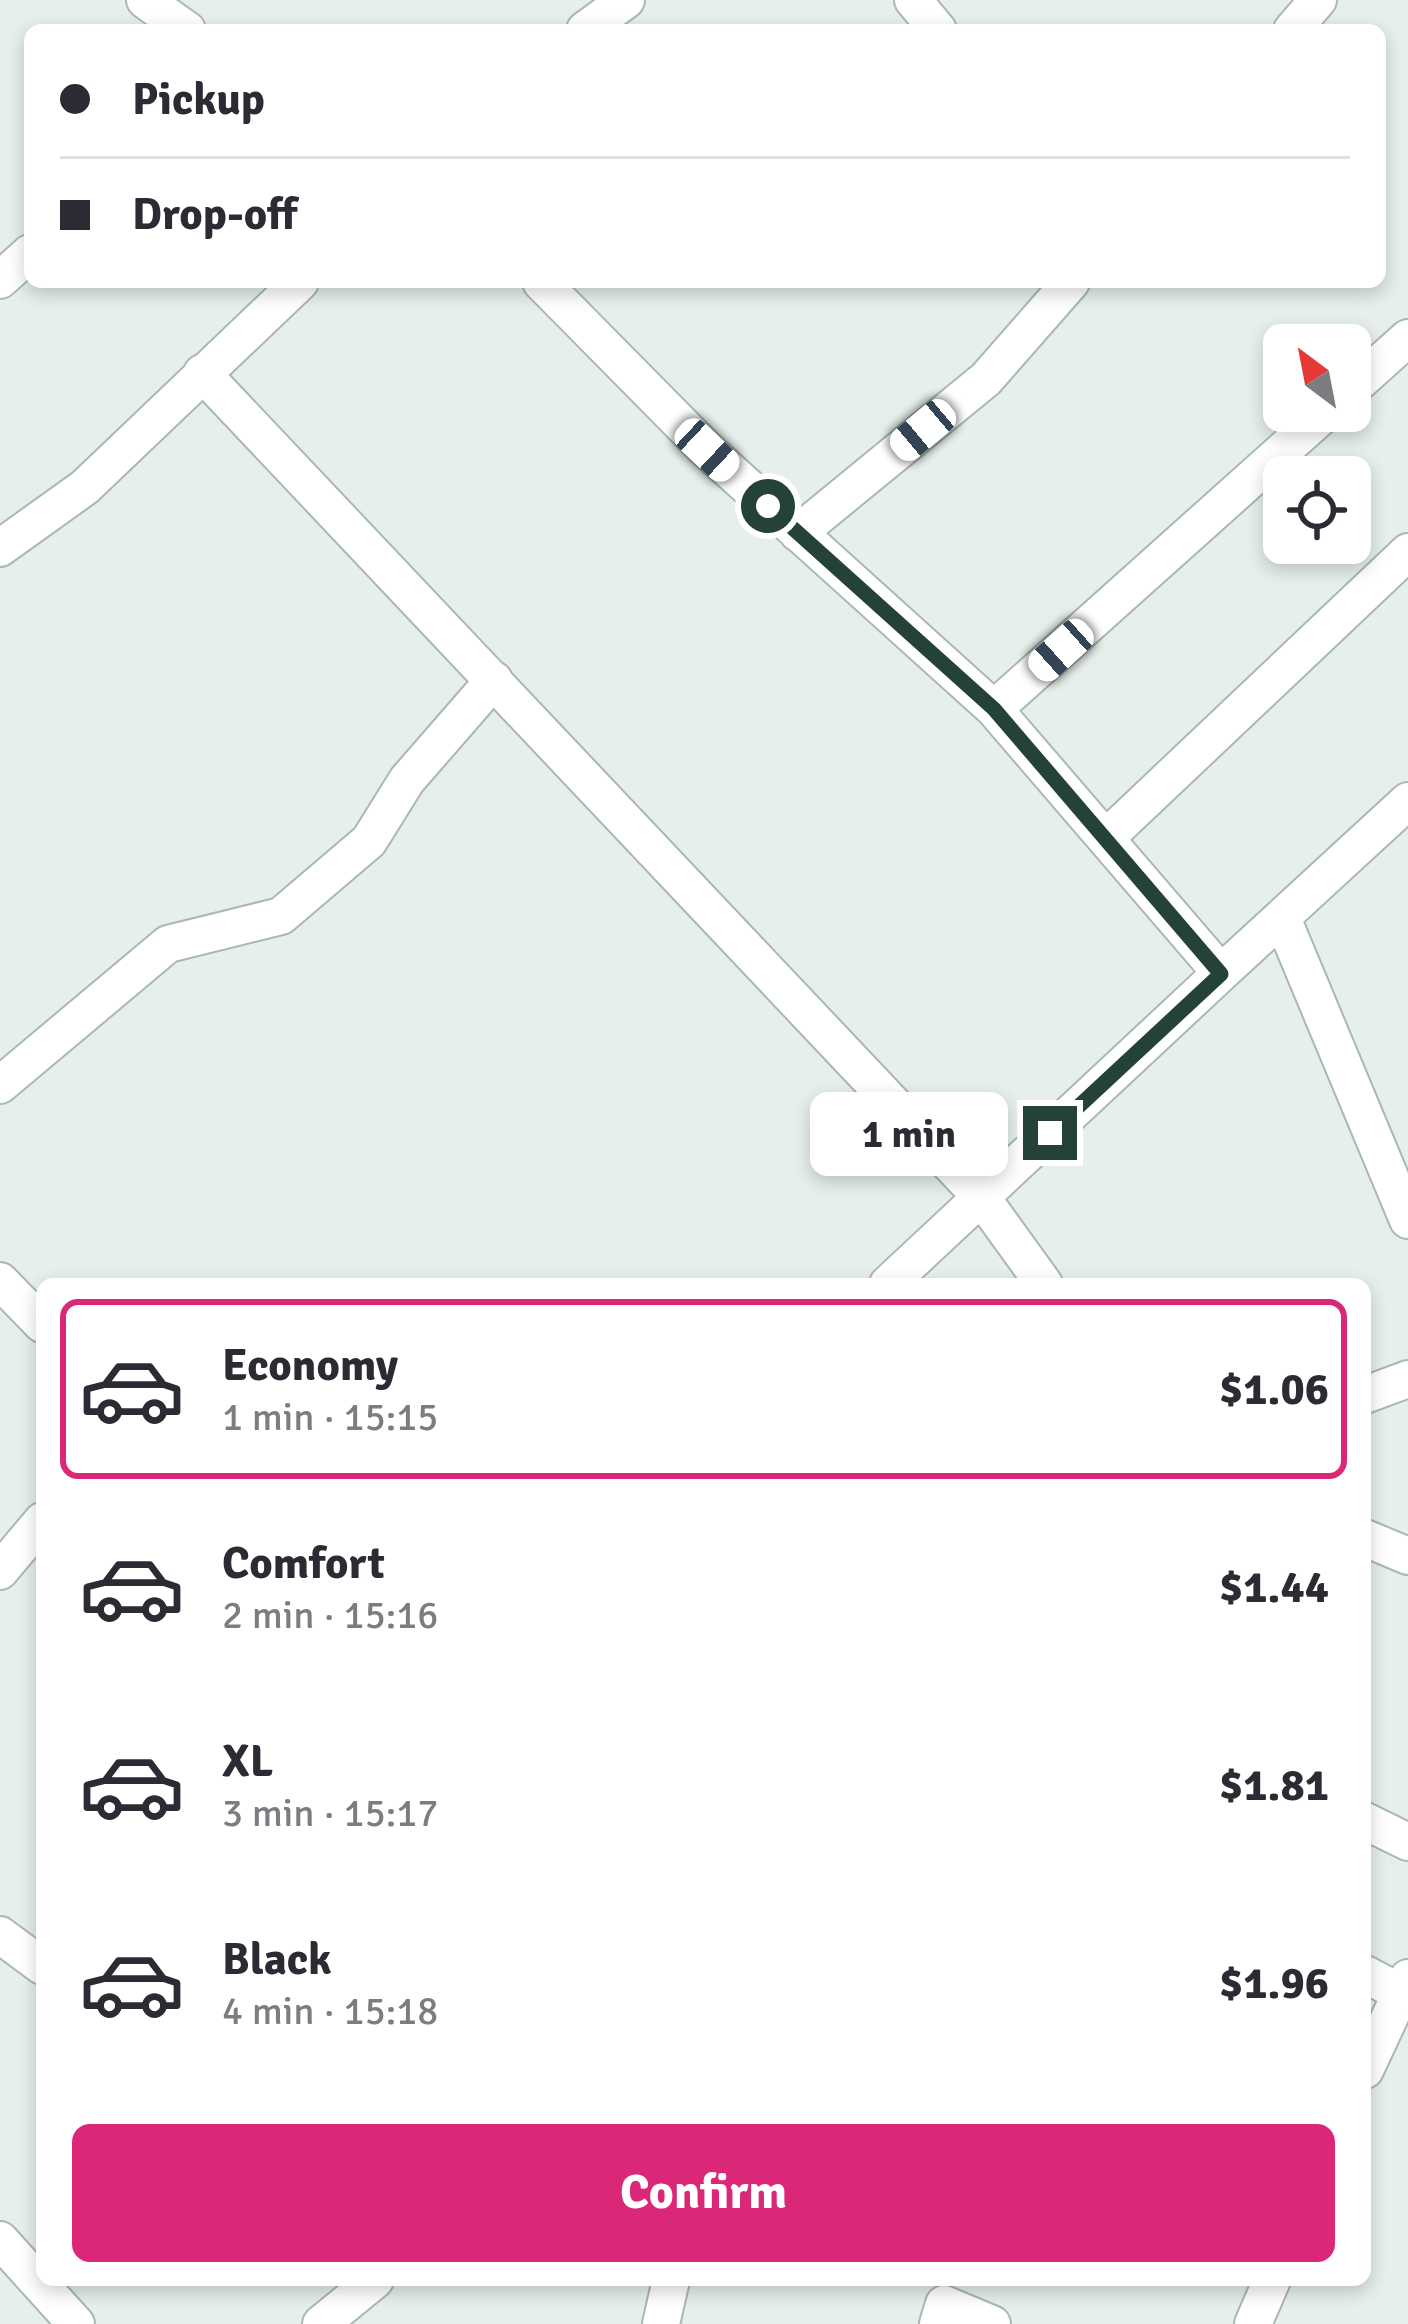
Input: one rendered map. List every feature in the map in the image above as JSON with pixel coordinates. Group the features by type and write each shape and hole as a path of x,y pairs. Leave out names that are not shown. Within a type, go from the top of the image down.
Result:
{"street":[{"path":"145,0 179,24"},
{"path":"594,24 626,0"},
{"path":"913,0 933,24"},
{"path":"1297,24 1318,0"},
{"path":"0,280 24,258"},
{"path":"0,548 85,487 294,288"},
{"path":"547,288 798,533 994,709 1108,836 1221,974"},
{"path":"798,533 986,379 1066,288"},
{"path":"1371,371 1408,338"},
{"path":"202,374 982,1198 1040,1278"},
{"path":"994,709 1304,432"},
{"path":"1108,836 1408,552"},
{"path":"0,1085 168,944 280,916 369,841 406,780 494,680"},
{"path":"895,1278 1408,800"},
{"path":"1282,918 1408,1220"},
{"path":"0,1281 36,1318"},
{"path":"1371,1393 1408,1379"},
{"path":"0,1570 36,1529"},
{"path":"1371,1541 1408,1556"},
{"path":"1371,1823 1408,1842"},
{"path":"0,1935 36,1962"},
{"path":"1371,1976 1404,1986 1371,2057"},
{"path":"0,2240 36,2280"},
{"path":"42,2286 76,2324"},
{"path":"321,2324 368,2286"},
{"path":"661,2324 670,2286"},
{"path":"1253,2324 1269,2286"},
{"path":"938,2324 944,2304 992,2324"}],"route":[{"path":"768,506 938,653 994,709 1108,836 1221,974 1050,1133"}]}
